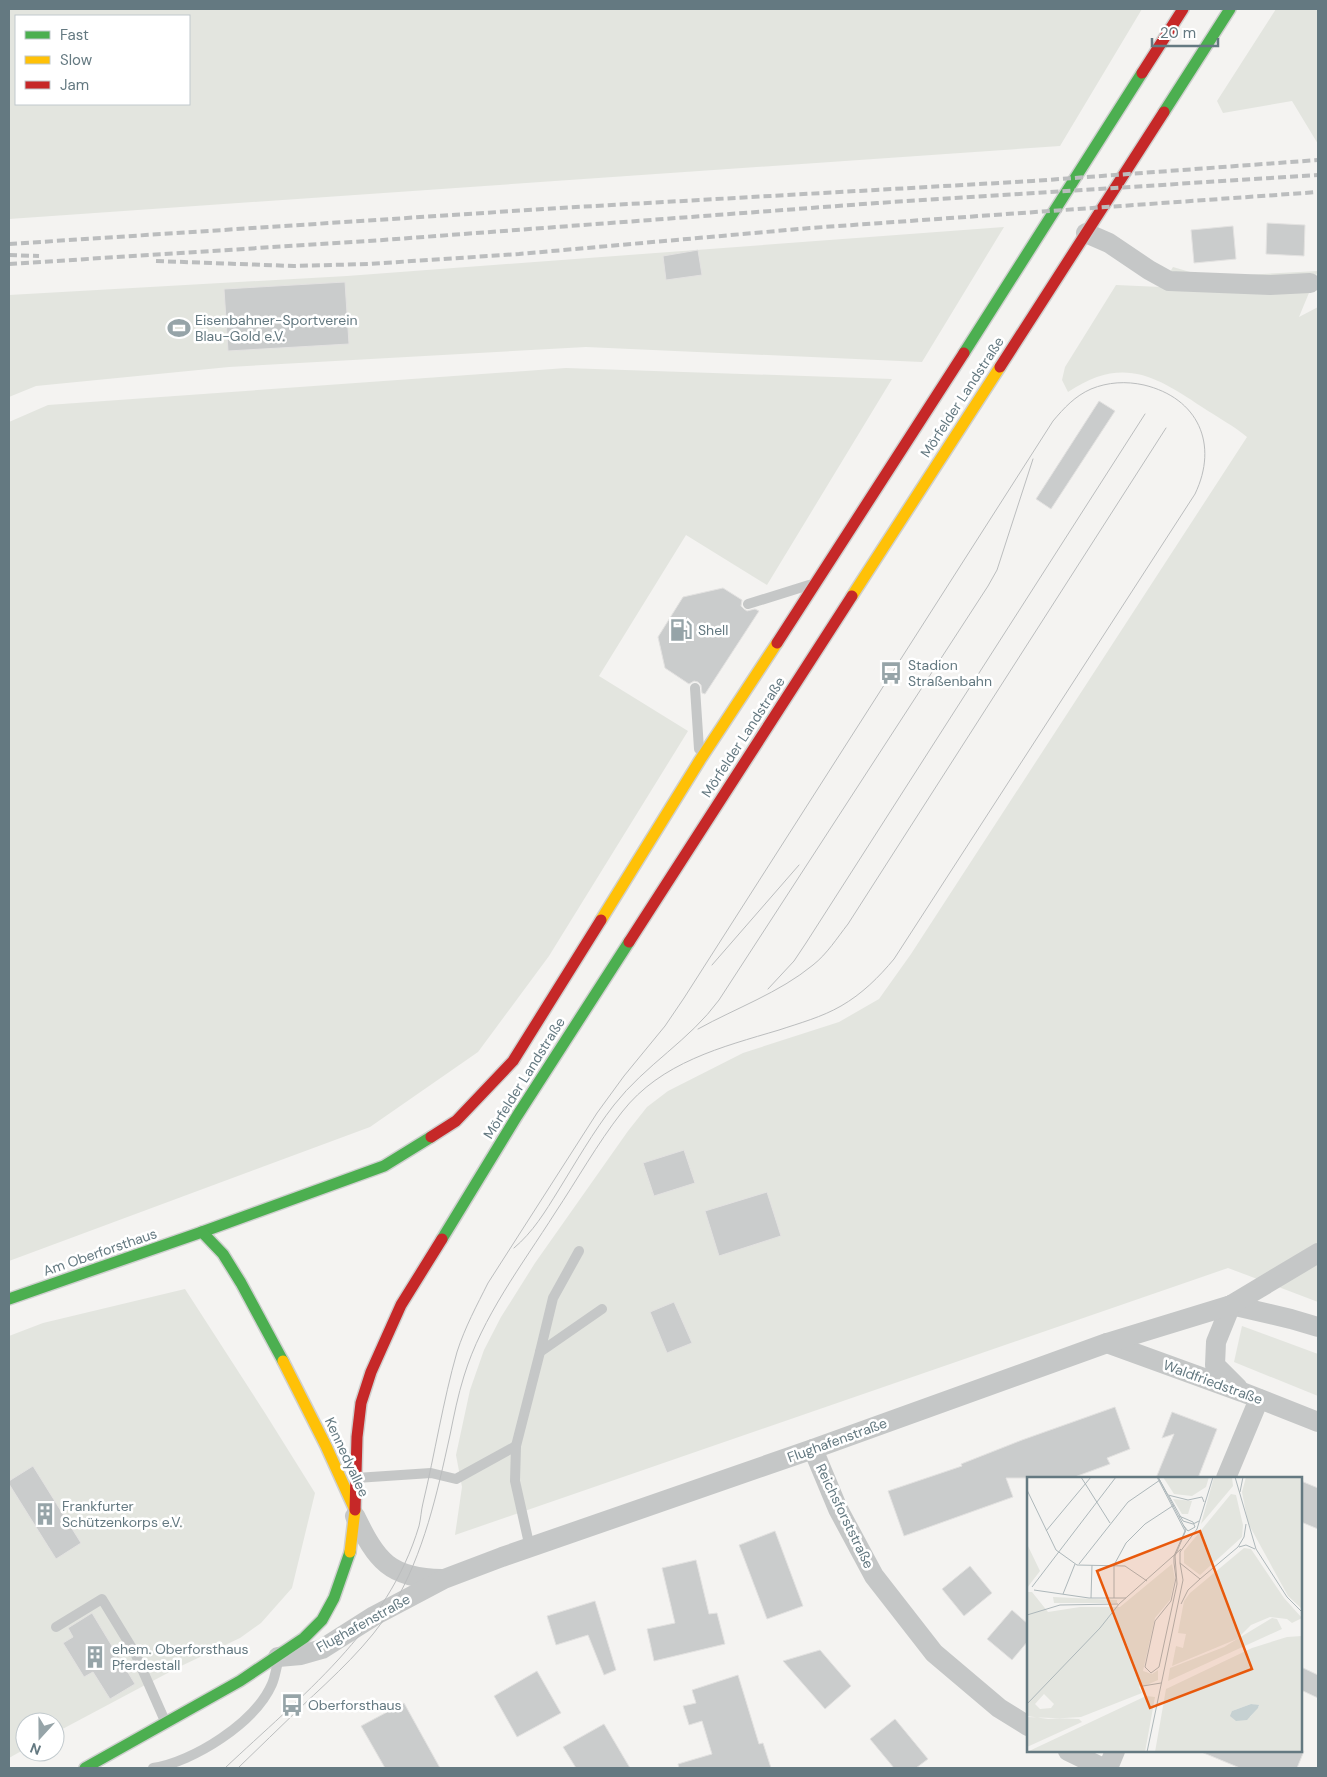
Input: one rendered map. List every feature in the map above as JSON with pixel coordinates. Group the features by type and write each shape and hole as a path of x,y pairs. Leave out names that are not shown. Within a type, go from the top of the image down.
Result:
{"main road":[{"name":"Mörfelder Landstraße","path":"202,1232 384,1166 456,1121 513,1061 700,760 817,583 1183,9"},
{"name":"Mörfelder Landstraße","path":"355,1513 357,1437 362,1403 371,1372 402,1305 517,1116 1230,9"},
{"name":"Am Oberforsthaus","path":"9,1300 202,1232"},
{"name":"Kennedyallee","path":"85,1768 240,1681 278,1657 313,1631 328,1610 346,1565 355,1513 292,1378 240,1282 223,1254 202,1232"}],"street":[{"path":"1086,233 1109,243 1149,270 1169,280 1270,285 1310,283"},
{"name":"Flughafenstraße","path":"278,1657 301,1655 322,1649 374,1616 444,1579 813,1450 1107,1343 1231,1305 1318,1253"},
{"path":"1226,1477 1251,1395 1215,1365 1216,1342 1231,1305 1291,1318 1318,1327"},
{"name":"Waldfriedstraße","path":"1107,1343 1251,1395 1318,1422"},
{"name":"Reichsforststraße","path":"813,1450 838,1509 874,1576 934,1653 1000,1708 1027,1725"},
{"name":"Flughafenstraße","path":"355,1513 371,1549 390,1567 413,1577 444,1579"},
{"path":"1070,1752 1103,1768"},
{"path":"1108,1768 1115,1752"}],"lane":[{"path":"748,604 817,583"},
{"path":"695,688 700,760"},
{"path":"530,1548 515,1481 516,1446 553,1298 579,1251"},
{"path":"540,1352 602,1310"},
{"path":"356,1478 431,1473 456,1479 516,1446"},
{"path":"56,1627 102,1599 135,1653 166,1722"},
{"path":"153,1768 169,1765 188,1758 222,1738 239,1724 268,1691 276,1673 278,1657"}],"shaded area":[{"path":"9,9 1142,9 1060,146 9,219"},
{"path":"1276,9 1318,9 1318,144 1292,101 1223,113 1217,101"},
{"path":"1004,227 922,362 586,347 229,367 36,386 9,397 9,295 347,276"},
{"path":"1173,267 1207,277 1318,271 1299,317 1318,307 1318,1302 1228,1268 455,1535 462,1487 456,1455 470,1390 484,1350 501,1317 535,1263 628,1131 647,1107 668,1091 743,1053 839,1022 879,999 911,954 1247,437 1168,386 1137,374 1121,372 1105,375 1087,381 1068,392 1062,380 1065,367 1116,285 1161,287"},
{"path":"566,368 892,379 767,585 686,535 599,676 688,731 549,956 478,1052 370,1127 9,1261 9,422 48,405"},
{"path":"185,1289 315,1493 292,1588 261,1623 240,1638 179,1667 65,1728 65,1712 15,1712 15,1755 9,1758 9,1336 43,1323"},
{"path":"1242,1326 1318,1354 1318,1396 1234,1362"}],"building":[{"path":"1267,223 1305,225 1304,256 1266,254"},
{"path":"1233,226 1236,259 1194,263 1191,230"},
{"path":"698,250 702,275 666,280 663,256"},
{"path":"345,282 349,344 228,351 224,289"},
{"path":"1099,401 1115,411 1051,509 1036,499"},
{"path":"723,588 742,600 741,606 747,611 755,609 759,611 705,694 702,693 701,685 698,682 694,681 689,684 665,668 658,637 683,597"},
{"path":"684,1150 695,1183 654,1196 643,1163"},
{"path":"767,1192 781,1236 719,1256 705,1211"},
{"path":"674,1302 692,1343 667,1353 650,1312"},
{"path":"1115,1407 1130,1449 1107,1458 1110,1464 1075,1477 1006,1478 1013,1497 904,1536 888,1491 962,1466 961,1464"},
{"path":"1172,1412 1217,1429 1198,1477 1156,1477 1174,1434 1162,1438"},
{"name":"Frankfurter Schützenkorps e.V.","path":"33,1466 81,1543 56,1559 9,1484 9,1481"},
{"path":"1302,1481 1318,1488 1318,1529 1302,1522"},
{"path":"775,1531 803,1606 767,1619 739,1545"},
{"path":"696,1560 709,1614 717,1613 725,1644 654,1661 647,1629 675,1623 662,1568"},
{"path":"970,1566 992,1593 964,1616 942,1589"},
{"path":"595,1601 616,1670 604,1675 588,1635 556,1645 547,1616"},
{"path":"1012,1610 1027,1623 1027,1642 1012,1660 987,1639"},
{"name":"ehem. Oberforsthaus Pferdestall","path":"92,1613 135,1684 110,1699 93,1672 84,1677 63,1643 73,1637 68,1628"},
{"path":"820,1650 851,1686 825,1709 783,1661"},
{"path":"1302,1667 1318,1675 1318,1698 1302,1690"},
{"path":"537,1671 561,1713 517,1737 494,1696"},
{"path":"738,1675 759,1744 763,1743 771,1768 679,1768 678,1764 712,1754 702,1721 689,1725 683,1706 696,1703 692,1690"},
{"path":"404,1703 440,1768 385,1768 361,1726"},
{"path":"895,1719 928,1759 916,1768 894,1768 870,1739"},
{"path":"604,1724 630,1768 576,1768 563,1747"},
{"path":"1304,1751 1297,1768 1240,1768 1201,1752"}],"tram line":[{"path":"225,1768 312,1687 339,1659 386,1598 405,1563 419,1526 443,1408 457,1352 467,1325 488,1283 597,1113 624,1076 665,1026 684,998 1053,421 1080,395 1091,389 1110,384 1131,383 1144,385 1163,391 1178,400 1190,412 1199,426 1204,441 1205,458 1202,475 1195,494 894,959 870,985 841,1006 811,1020 736,1043 694,1059 655,1080 622,1112 516,1272 481,1333 462,1383 428,1523 413,1565 393,1606 373,1634 350,1660 238,1768"},
{"path":"768,989 794,961 806,943 1145,414"},
{"path":"698,1029 786,984 813,965 832,946 848,924 1166,428"},
{"path":"514,1248 527,1235 548,1207 592,1136 614,1105 639,1077 695,1028 719,1000 988,586 997,570 1033,459"},
{"path":"712,965 799,865"}],"railway":[{"path":"9,244 559,208 1033,181 1318,160"},
{"path":"9,264 383,240 877,203 1318,175"},
{"path":"156,261 294,266 368,264 519,254 810,228 1318,192"},
{"path":"9,255 39,256"}],"traffic: fast":[{"path":"1164,112 1230,9"},
{"path":"964,353 1142,73"},
{"path":"442,1239 517,1116 629,942"},
{"path":"202,1232 384,1166 431,1137"},
{"path":"9,1299 202,1232 223,1254 241,1283 283,1361"},
{"path":"85,1768 240,1681 304,1638 322,1620 334,1598 350,1552"}],"traffic: slow":[{"path":"852,596 1000,367"},
{"path":"601,920 700,760 777,643"},
{"path":"283,1361 326,1446 355,1510 350,1552"}],"traffic: jam":[{"path":"1142,73 1183,9"},
{"path":"1000,367 1164,112"},
{"path":"777,643 964,353"},
{"path":"629,942 852,596"},
{"path":"431,1137 456,1121 513,1061 601,920"},
{"path":"355,1510 357,1437 361,1403 371,1372 401,1305 442,1239"}],"place":[{"name":"Eisenbahner-Sportverein Blau-Gold e.V.","path":"179,328"},
{"name":"Shell","path":"681,630"},
{"name":"Stadion Straßenbahn","path":"891,673"},
{"name":"Frankfurter Schützenkorps e.V.","path":"45,1514"},
{"name":"ehem. Oberforsthaus Pferdestall","path":"95,1657"},
{"name":"Oberforsthaus","path":"292,1705"}]}
